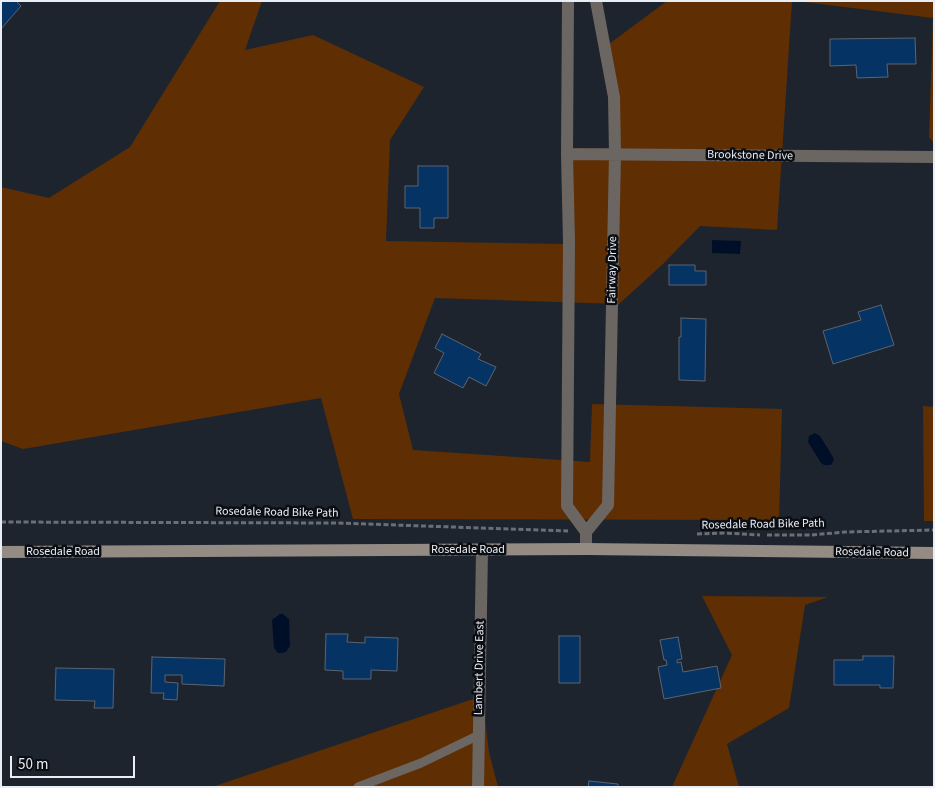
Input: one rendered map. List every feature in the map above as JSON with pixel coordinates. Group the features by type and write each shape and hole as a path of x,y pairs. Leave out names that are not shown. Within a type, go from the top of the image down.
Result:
{"street":[{"path":"568,1 567,506 586,532 586,549"},
{"name":"Fairway Drive","path":"586,532 608,505 615,154 614,97 596,1"},
{"name":"Brookstone Drive","path":"567,154 934,158"},
{"name":"Rosedale Road","path":"1,552 586,549 934,553"},
{"name":"Lambert Drive East","path":"478,787 482,550"}],"lane":[{"path":"358,787 421,763 479,735"}],"path":[{"name":"Rosedale Road Bike Path","path":"1,522 288,522 553,530"},
{"name":"Rosedale Road Bike Path","path":"694,534 811,535 844,532 934,530"}],"shaded area":[{"path":"220,1 262,1 245,50 313,35 424,87 390,140 386,241 564,244 568,148 620,149 609,44 667,1 792,1 777,230 700,226 663,264 619,304 435,298 399,394 413,450 590,462 592,404 782,409 779,520 353,519 321,398 23,449 1,441 1,187 49,198 130,147"},
{"path":"796,1 934,1 934,143 929,137 933,18"},
{"path":"923,406 934,407 934,521 924,521"},
{"path":"702,596 828,597 805,605 789,708 727,744 739,787 672,787 732,655"},
{"path":"482,696 489,752 498,787 212,787"}],"water":[{"path":"712,240 741,241 740,254 712,253"},
{"path":"815,433 820,436 833,457 834,460 831,465 821,463 808,442 809,436"},
{"path":"280,614 289,619 290,646 286,652 278,653 274,648 272,620"}],"building":[{"path":"1,1 16,1 21,6 1,29"},
{"path":"915,38 916,64 887,64 888,77 857,78 856,65 830,66 830,39"},
{"path":"418,166 448,166 448,218 434,218 434,228 420,228 420,208 405,208 405,186 418,186"},
{"path":"669,265 695,265 695,271 706,271 706,285 669,285"},
{"path":"881,305 894,345 833,364 823,331 861,320 858,312"},
{"path":"681,318 706,319 705,381 679,380"},
{"path":"442,334 481,354 478,359 496,367 486,386 469,377 463,388 434,373 444,353 435,348"},
{"path":"326,634 348,634 347,642 365,643 365,637 398,638 397,671 371,670 371,679 343,679 343,671 325,670"},
{"path":"559,636 580,636 580,683 559,683"},
{"path":"678,637 682,659 677,660 677,663 681,662 683,672 717,666 721,688 664,699 658,667 667,665 666,660 664,660 660,640"},
{"path":"863,656 894,656 893,688 880,688 880,685 834,685 834,660 863,660"},
{"path":"152,657 225,659 224,686 182,684 182,675 165,675 165,682 178,683 177,700 163,699 164,693 151,693"},
{"path":"56,668 114,669 113,708 94,708 95,701 55,700"},
{"path":"589,781 618,784 618,787 588,787"}]}
